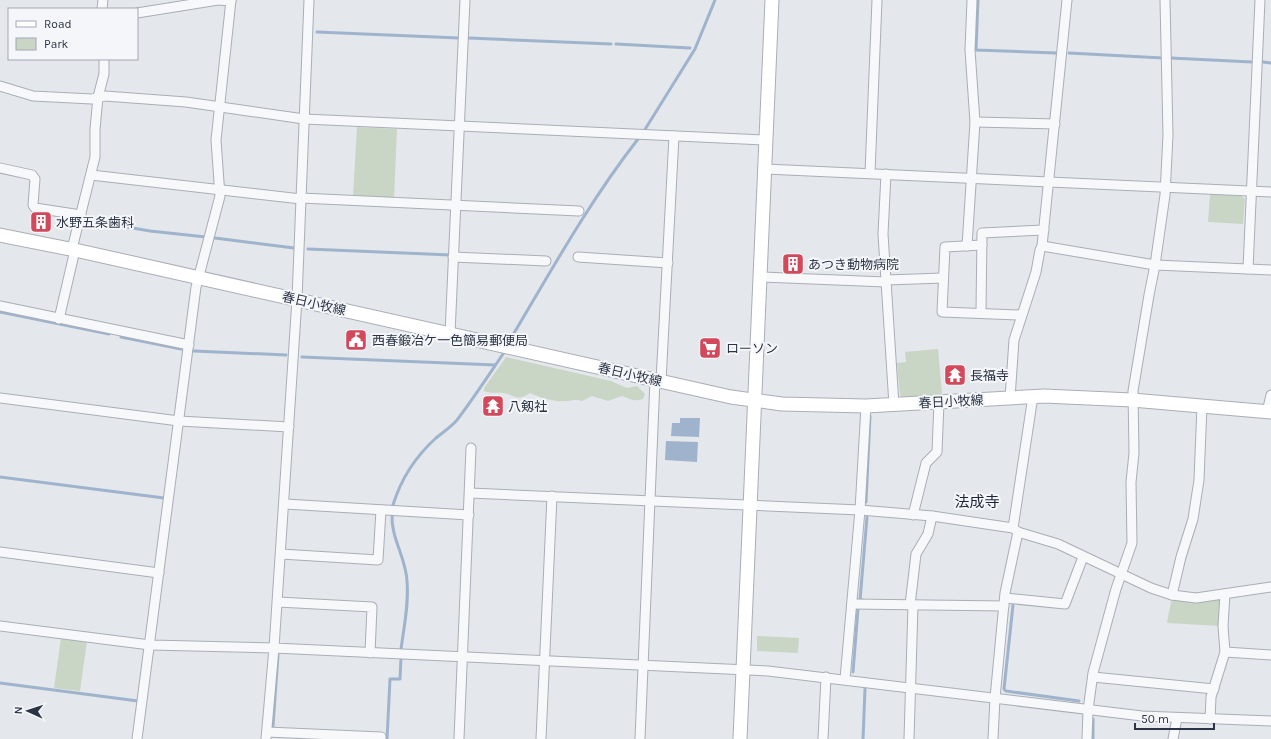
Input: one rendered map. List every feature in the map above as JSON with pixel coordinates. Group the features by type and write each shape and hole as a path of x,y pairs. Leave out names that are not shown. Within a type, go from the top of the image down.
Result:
{"main road":[{"path":"740,739 772,0"},
{"name":"春日小牧線","path":"0,235 73,249 450,334 755,400 815,406 866,406 1033,396 1132,400 1269,412"}],"street":[{"path":"137,739 199,277 220,196 216,140 231,0 218,0 138,13"},
{"path":"309,0 297,299 278,602 267,735 381,737 381,739"},
{"path":"450,334 465,0"},
{"path":"870,174 877,0"},
{"path":"967,246 975,122 970,50 972,0"},
{"path":"1010,398 1014,340 1036,272 1042,246 1067,0"},
{"path":"1087,739 1088,710 1093,677 1121,575 1132,543 1131,482 1134,453 1132,400 1155,265 1166,187 1168,135 1165,0"},
{"path":"1248,269 1250,191 1260,0"},
{"path":"59,319 73,249 95,157 95,129 98,97 104,74 104,60"},
{"path":"0,86 33,96 92,99 98,97 186,102 304,120 766,140"},
{"path":"975,122 1055,124"},
{"path":"640,739 650,501 668,263 674,136"},
{"path":"0,168 32,175 35,179 35,208 81,215"},
{"path":"765,169 1271,192"},
{"path":"886,174 883,234 894,405"},
{"path":"91,176 301,199 578,211"},
{"path":"981,312 982,233 1044,230"},
{"path":"982,245 945,247 942,312 981,312 1021,315"},
{"path":"1042,246 1155,265 1271,270"},
{"path":"453,257 546,261"},
{"path":"578,257 668,263"},
{"path":"760,277 886,281 944,278"},
{"path":"0,306 189,345"},
{"path":"1269,412 1271,395"},
{"path":"993,739 995,698 1004,602 1033,396"},
{"path":"0,398 179,421 289,427"},
{"path":"913,515 926,462 937,452 939,402"},
{"path":"846,680 860,510 866,406"},
{"path":"1172,595 1181,557 1193,519 1199,480 1202,406"},
{"path":"459,739 471,448"},
{"path":"470,493 860,510 932,516 1015,530 1058,544 1121,575 1172,595 1196,598 1271,587"},
{"path":"541,739 552,496"},
{"path":"284,504 469,515"},
{"path":"281,554 378,560 381,510"},
{"path":"909,739 911,605 916,554 928,534 932,516"},
{"path":"0,552 159,573"},
{"path":"852,604 911,605 1004,602 1065,604 1083,557"},
{"path":"1210,719 1214,689 1224,652 1223,626 1225,594"},
{"path":"278,602 372,607 370,653"},
{"path":"0,626 150,645 274,648 743,670 826,677 1142,716 1271,721"},
{"path":"1224,652 1271,655"},
{"path":"823,739 826,677"},
{"path":"1093,677 1214,689"},
{"path":"1173,739 1177,718"}],"green space":[{"path":"357,127 397,129 394,199 353,196"},
{"path":"1210,194 1241,196 1245,199 1243,224 1208,222"},
{"path":"938,349 942,394 902,397 900,395 897,363 906,362 905,352"},
{"path":"506,357 611,381 627,388 637,386 645,394 643,399 637,400 632,400 622,396 608,401 592,396 582,401 555,401 530,393 518,398 507,394 484,391 484,388"},
{"path":"1218,598 1221,600 1220,626 1167,623 1171,602 1175,599"},
{"path":"757,636 799,638 798,653 757,651"},
{"path":"61,638 87,641 80,691 54,688"}],"water":[{"path":"680,418 700,418 699,437 671,436 672,423 680,423"},
{"path":"666,441 698,442 697,462 665,460"}],"waterway":[{"path":"644,131 695,49 715,0"},
{"path":"978,0 976,50 1056,53"},
{"path":"317,32 459,38"},
{"path":"469,38 611,44"},
{"path":"616,44 690,48"},
{"path":"1069,53 1163,58"},
{"path":"1171,58 1252,62"},
{"path":"1263,62 1271,63"},
{"path":"510,340 587,212 603,187 638,139"},
{"path":"86,220 150,231 206,237"},
{"path":"215,238 294,248"},
{"path":"308,249 451,255"},
{"path":"0,312 109,334"},
{"path":"121,337 181,349"},
{"path":"194,351 286,355"},
{"path":"393,505 400,486 410,468 422,452 457,420 503,354"},
{"path":"302,357 495,365"},
{"path":"866,502 870,416"},
{"path":"0,477 164,498"},
{"path":"392,515 394,532 404,564 407,581 407,606 401,649"},
{"path":"863,600 860,600 867,517"},
{"path":"1013,605 1004,689 1006,691 1079,701"},
{"path":"853,672 858,609"},
{"path":"273,726 278,655"},
{"path":"387,739 390,679 400,679 401,658"},
{"path":"0,683 138,701"},
{"path":"863,739 865,689"},
{"path":"1093,719 1093,739"}],"place":[{"name":"水野五条歯科","path":"41,222"},
{"name":"あつき動物病院","path":"793,264"},
{"name":"西春鍛冶ケ一色簡易郵便局","path":"356,340"},
{"name":"ローソン","path":"710,348"},
{"name":"長福寺","path":"955,375"},
{"name":"八剱社","path":"493,406"}],"district":[{"name":"法成寺","path":"977,502"}]}
